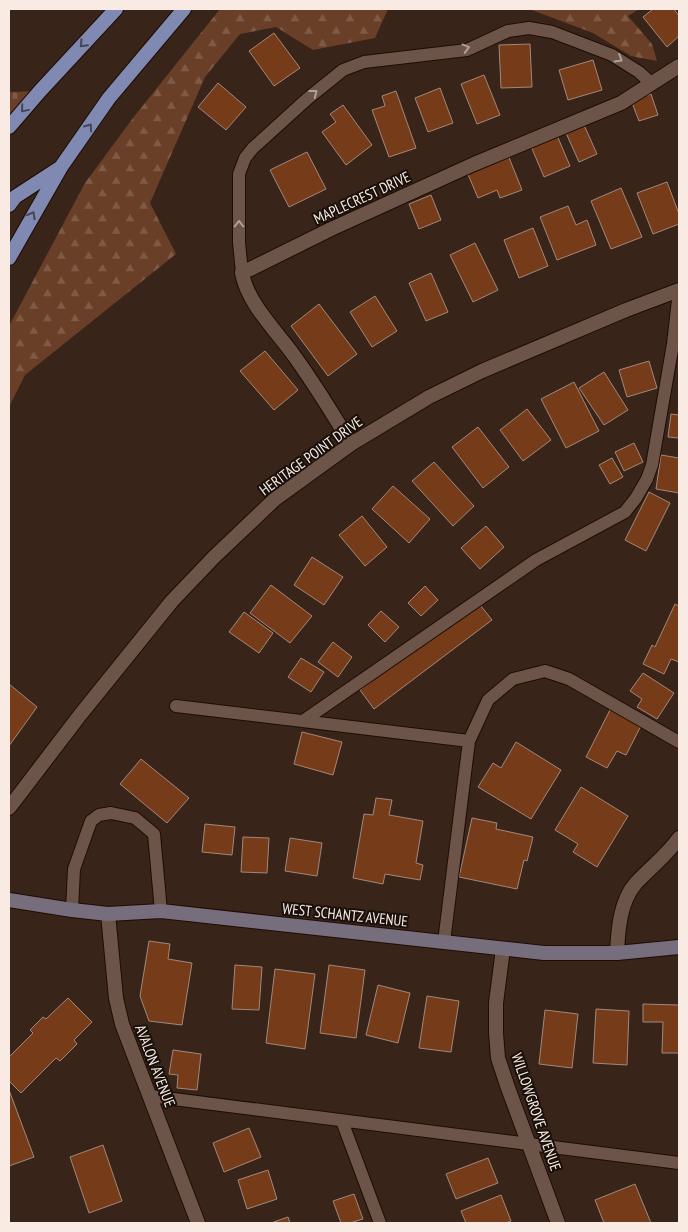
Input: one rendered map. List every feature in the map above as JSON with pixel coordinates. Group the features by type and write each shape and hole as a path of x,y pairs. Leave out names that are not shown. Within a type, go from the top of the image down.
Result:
{"main road":[{"path":"9,127 116,9"},
{"path":"9,258 61,167 109,98 184,9"},
{"path":"9,205 15,196 61,167"},
{"name":"WEST SCHANTZ AVENUE","path":"9,900 108,914 161,910 544,953 617,953 679,947"}],"street":[{"name":"MAPLECREST DRIVE","path":"242,273 331,229 465,168 621,103 679,66"},
{"path":"242,273 253,301 320,392 351,444"},
{"name":"HERITAGE POINT DRIVE","path":"9,808 80,715 172,601 214,556 275,499 351,444 429,397 482,371 679,290"},
{"path":"617,953 618,927 630,893 635,885 670,851 679,838"},
{"name":"AVALON AVENUE","path":"108,914 116,998 122,1024 198,1223"},
{"name":"WILLOWGROVE AVENUE","path":"503,949 496,1003 498,1058 558,1223"}],"lane":[{"path":"242,273 239,242 240,174 245,158 253,148 307,99 343,70 364,62 467,50 508,31 529,28 552,32 612,55 639,72 651,84"},
{"path":"303,721 536,560 625,512 647,479 652,465 673,344 679,290"},
{"path":"444,942 469,741 488,700 514,679 545,671 569,678 679,742"},
{"path":"176,706 469,741"},
{"path":"72,910 74,869 90,821 99,815 111,813 134,818 154,834 161,910"},
{"path":"150,1096 679,1163"},
{"path":"342,1121 380,1223"}],"green space":[{"path":"220,9 388,9 375,38 313,50 276,27 240,34 205,77 150,203 176,254 25,375 9,407 9,326 85,183 133,118"},
{"path":"529,9 639,9 628,16 652,44 657,61 631,56 593,33"},
{"path":"40,91 9,127 9,92"}],"building":[{"path":"653,9 674,9 679,16 679,36 667,47 643,17"},
{"path":"274,33 300,68 274,86 249,51"},
{"path":"530,44 532,87 501,88 499,45"},
{"path":"593,60 602,90 568,100 559,70"},
{"path":"484,75 500,115 477,124 461,84"},
{"path":"218,83 246,107 226,130 198,107"},
{"path":"440,88 453,123 428,132 415,98"},
{"path":"396,91 416,148 389,157 372,110 385,106 382,96"},
{"path":"651,94 658,115 639,121 631,100"},
{"path":"343,105 372,145 346,165 322,132 336,122 330,114"},
{"path":"584,125 597,154 579,162 566,133"},
{"path":"556,133 570,166 544,177 530,144"},
{"path":"307,152 326,189 289,207 270,170"},
{"path":"508,155 522,190 500,198 497,190 478,198 467,172"},
{"path":"667,182 679,214 679,224 653,234 637,193"},
{"path":"621,188 642,237 611,249 591,201"},
{"path":"431,195 441,220 419,229 409,204"},
{"path":"568,206 576,225 587,220 596,245 557,260 540,217"},
{"path":"533,228 548,266 519,278 504,240"},
{"path":"475,243 498,290 473,302 450,255"},
{"path":"431,273 448,312 426,321 409,283"},
{"path":"375,296 397,331 372,347 350,312"},
{"path":"319,304 357,354 328,376 291,326"},
{"path":"265,351 298,390 274,410 240,371"},
{"path":"649,361 657,388 627,397 619,370"},
{"path":"604,372 628,410 604,425 579,388"},
{"path":"574,382 599,431 566,448 541,399"},
{"path":"527,409 551,440 523,461 500,430"},
{"path":"671,414 679,415 679,438 668,437"},
{"path":"478,427 509,467 483,488 452,447"},
{"path":"634,443 643,462 624,471 615,452"},
{"path":"661,455 679,458 679,493 656,489"},
{"path":"612,458 623,477 610,484 599,465"},
{"path":"434,462 474,506 453,526 412,481"},
{"path":"393,486 430,519 409,543 372,509"},
{"path":"649,492 670,503 646,551 625,540"},
{"path":"362,516 387,547 365,566 339,535"},
{"path":"486,526 504,547 480,569 461,548"},
{"path":"312,557 343,577 324,605 294,585"},
{"path":"271,585 312,616 290,643 250,613"},
{"path":"425,586 438,600 421,616 408,603"},
{"path":"477,601 492,620 374,709 360,690"},
{"path":"675,604 679,606 679,662 671,659 664,674 643,664 652,645 655,647"},
{"path":"381,611 399,627 385,642 368,625"},
{"path":"244,612 273,633 259,653 229,632"},
{"path":"333,642 352,657 338,677 318,662"},
{"path":"301,658 324,672 311,692 288,677"},
{"path":"643,673 674,693 657,719 637,707 642,699 630,691"},
{"path":"9,684 37,707 9,746"},
{"path":"612,706 643,722 626,755 617,751 607,768 586,757"},
{"path":"302,732 342,742 333,775 294,764"},
{"path":"516,742 561,770 531,819 478,787 493,763 501,768"},
{"path":"141,759 189,798 167,823 120,784"},
{"path":"581,787 628,816 597,867 573,852 578,844 555,830"},
{"path":"376,798 392,800 389,815 423,821 416,863 423,865 420,880 385,874 383,884 353,878 364,814 373,815"},
{"path":"472,818 497,823 496,829 533,837 527,861 524,860 517,889 459,877"},
{"path":"205,824 235,827 232,855 202,852"},
{"path":"243,837 269,838 267,873 241,872"},
{"path":"290,838 322,843 317,876 285,871"},
{"path":"149,941 170,944 168,959 192,963 182,1025 149,1021 140,996"},
{"path":"235,965 262,967 259,1010 232,1009"},
{"path":"329,965 365,970 356,1038 320,1033"},
{"path":"275,969 315,974 305,1049 266,1043"},
{"path":"378,985 410,993 398,1043 366,1035"},
{"path":"427,996 459,1001 451,1052 419,1048"},
{"path":"68,998 92,1022 74,1040 77,1044 60,1061 56,1058 21,1093 9,1081 9,1057 33,1033 30,1030 43,1017 46,1019"},
{"path":"643,1004 679,1005 679,1053 662,1053 663,1022 643,1022"},
{"path":"596,1009 629,1011 627,1065 593,1063"},
{"path":"545,1010 578,1014 572,1068 539,1064"},
{"path":"173,1050 201,1054 197,1090 177,1088 178,1075 169,1074"},
{"path":"9,1090 34,1157 9,1166"},
{"path":"249,1128 261,1157 224,1172 213,1143"},
{"path":"103,1145 122,1201 89,1213 70,1157"},
{"path":"488,1158 498,1183 456,1199 446,1174"},
{"path":"268,1170 277,1199 247,1209 238,1180"},
{"path":"635,1184 651,1223 604,1223 595,1200"},
{"path":"354,1194 363,1219 350,1223 341,1223 333,1201"},
{"path":"501,1195 511,1221 505,1223 466,1223 461,1211"},
{"path":"288,1217 290,1223 271,1223"}]}
